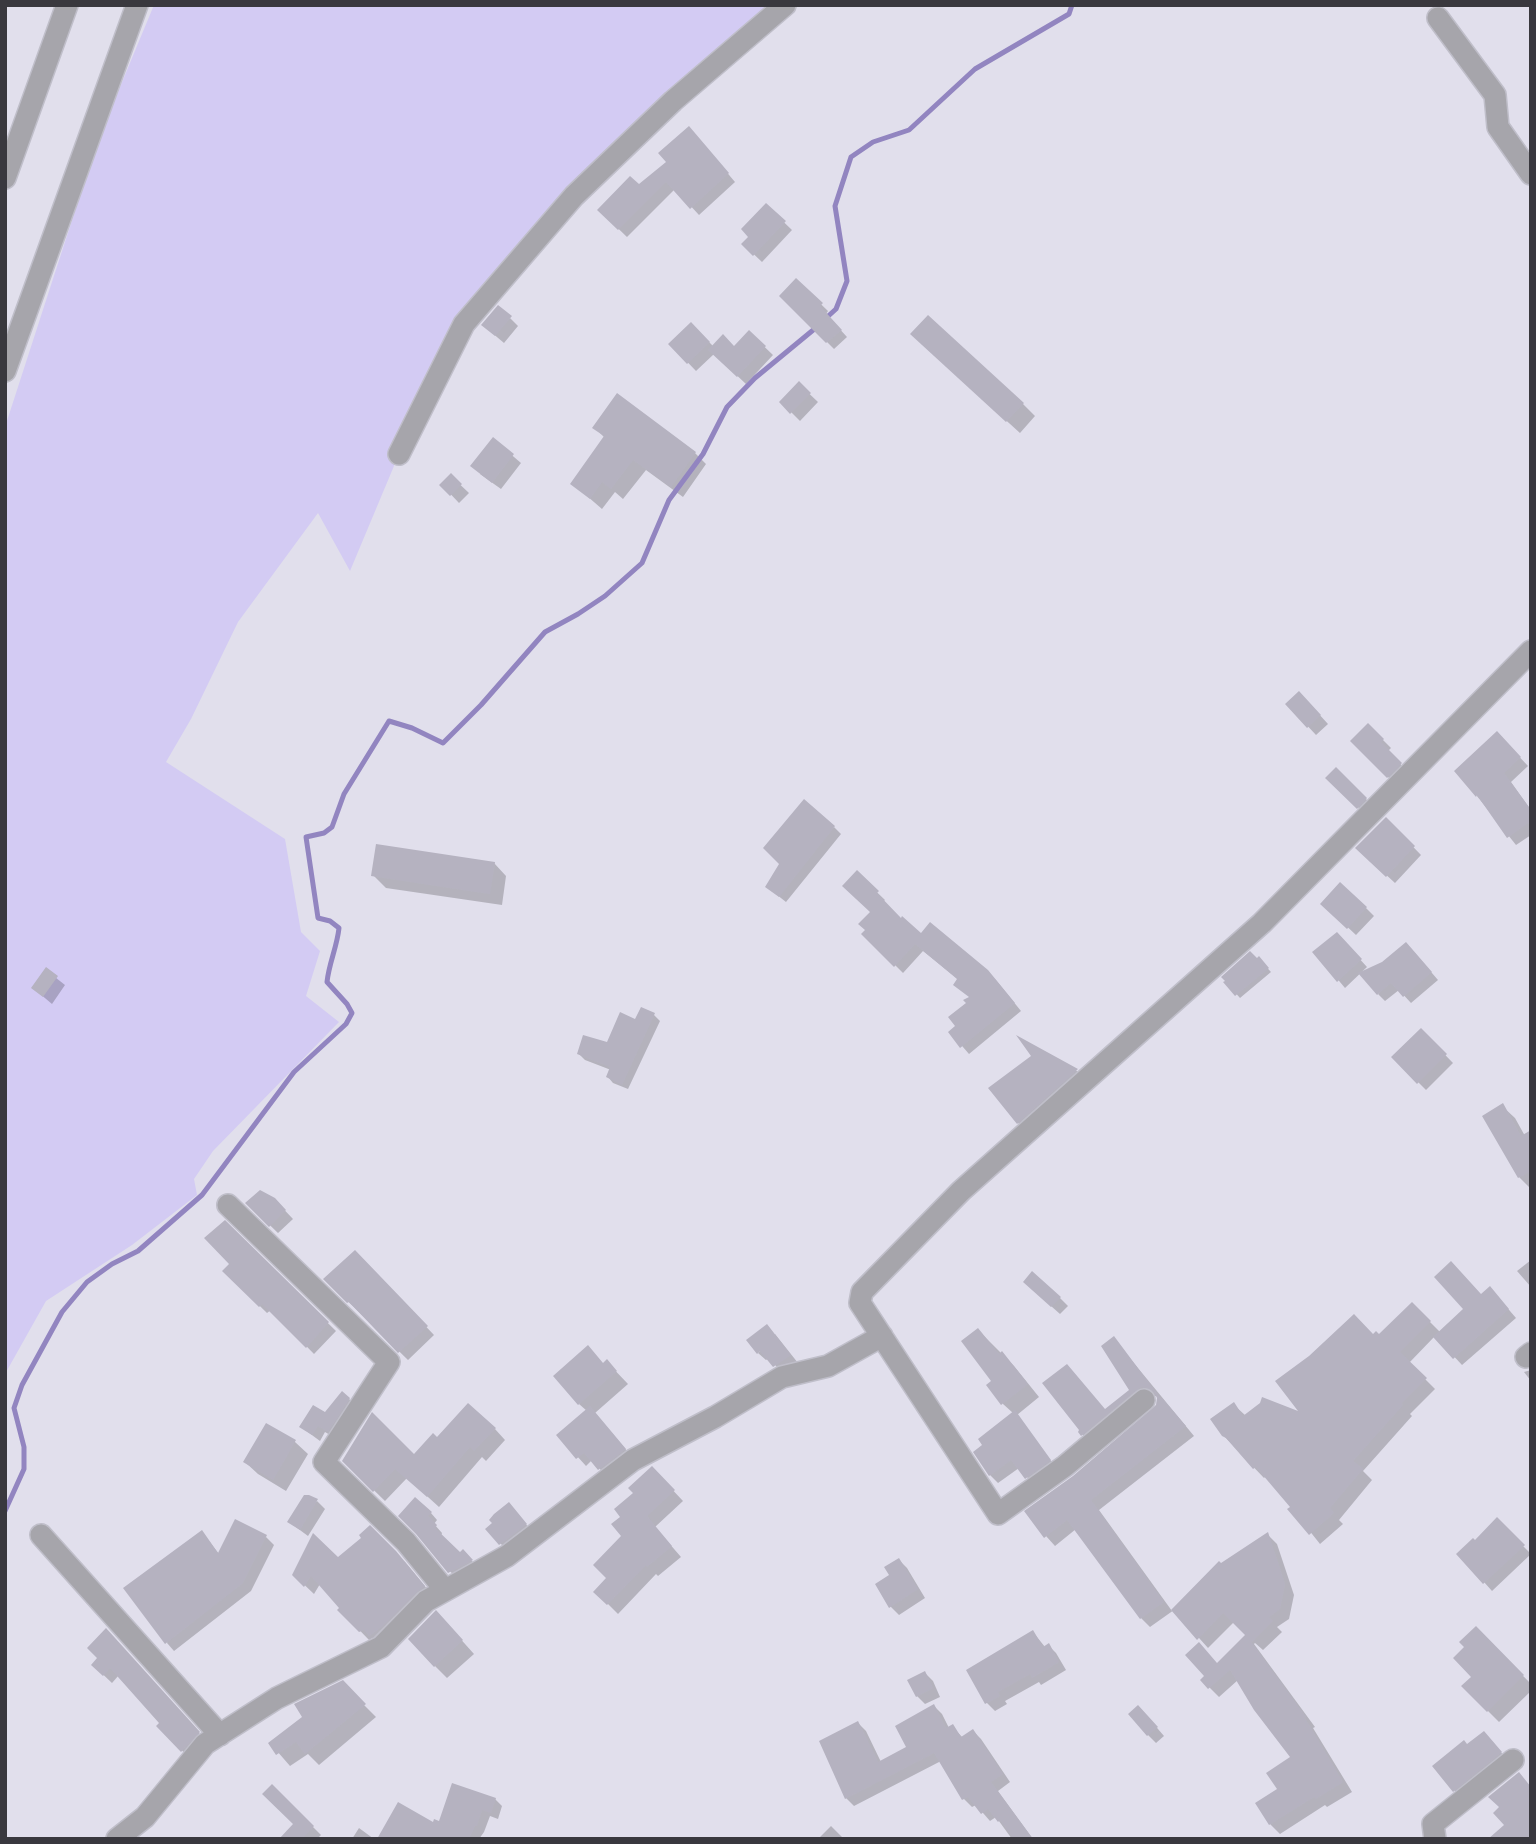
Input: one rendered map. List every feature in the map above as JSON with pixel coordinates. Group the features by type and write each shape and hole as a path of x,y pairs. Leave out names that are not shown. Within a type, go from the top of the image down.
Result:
{"street":[{"path":"5,178 67,5"},
{"path":"5,371 137,5"},
{"path":"399,454 464,324 574,196 673,101 785,5"},
{"path":"1438,18 1495,96 1498,127 1531,174"},
{"path":"1144,1400 1065,1466 998,1514 860,1303 862,1292 961,1191 1262,923 1531,651"},
{"path":"228,1205 389,1362 324,1462 406,1542 445,1590"},
{"path":"117,1839 145,1818 205,1744 277,1698 381,1647 426,1601 507,1556 633,1460 715,1417 782,1377 828,1366 882,1336"},
{"path":"41,1535 220,1735"},
{"path":"1435,1839 1433,1824 1513,1760"}],"shaded area":[{"path":"154,5 785,5 673,101 465,324 399,454 350,571 318,513 238,622 191,719 166,762 285,839 301,932 320,951 306,996 339,1022 213,1151 194,1179 197,1195 132,1245 46,1301 5,1374 5,427 98,140"}],"building":[{"path":"689,126 729,173 690,209 666,182 618,230 597,210 630,176 639,184 666,162 658,153"},
{"path":"766,203 786,221 753,256 741,244 748,237 741,229"},
{"path":"796,278 823,303 820,306 842,330 826,343 779,296"},
{"path":"498,305 512,316 495,336 481,325"},
{"path":"928,315 1024,403 1006,422 910,334"},
{"path":"691,322 710,342 687,364 668,344"},
{"path":"749,330 766,346 737,377 708,350 723,334 734,346"},
{"path":"799,381 811,393 790,414 779,402"},
{"path":"617,393 696,452 671,487 633,460 611,489 602,482 590,499 570,484 604,436 592,428"},
{"path":"493,437 514,454 492,483 470,466"},
{"path":"451,473 462,484 450,496 439,485"},
{"path":"1299,691 1321,715 1307,728 1285,704"},
{"path":"1368,723 1384,739 1381,742 1402,763 1387,778 1350,741"},
{"path":"1497,731 1521,757 1504,773 1531,810 1531,821 1507,838 1477,795 1476,797 1454,771"},
{"path":"1336,767 1367,798 1357,809 1325,778"},
{"path":"804,799 835,826 779,897 765,887 779,864 763,848"},
{"path":"1386,817 1415,846 1386,877 1355,848"},
{"path":"376,844 495,862 490,894 371,876"},
{"path":"857,870 901,918 902,916 921,933 930,922 988,970 1015,1003 960,1048 948,1032 955,1026 948,1017 966,1003 963,1000 969,997 953,985 957,979 915,944 894,967 861,934 865,930 858,924 870,912 842,886"},
{"path":"1340,882 1367,907 1347,929 1320,904"},
{"path":"1337,932 1362,959 1337,982 1312,952"},
{"path":"1406,942 1432,972 1403,997 1391,983 1377,995 1358,973 1382,962"},
{"path":"1250,951 1257,958 1259,956 1269,968 1235,996 1221,977"},
{"path":"46,967 58,976 43,997 31,988"},
{"path":"641,1007 655,1013 622,1085 606,1077 610,1067 577,1054 583,1035 607,1042 620,1012 635,1019"},
{"path":"1421,1028 1447,1054 1417,1084 1391,1057"},
{"path":"1016,1035 1078,1069 1017,1124 988,1088 1031,1056"},
{"path":"1503,1103 1521,1136 1531,1130 1531,1171 1518,1178 1482,1116"},
{"path":"260,1190 275,1198 286,1210 269,1227 245,1203"},
{"path":"225,1220 329,1322 306,1348 262,1304 259,1307 222,1271 229,1264 204,1238"},
{"path":"355,1250 428,1326 398,1353 323,1279"},
{"path":"1451,1261 1481,1294 1490,1286 1509,1309 1453,1359 1433,1337 1463,1309 1434,1277"},
{"path":"1032,1271 1061,1297 1051,1307 1023,1282"},
{"path":"1412,1302 1431,1321 1400,1352 1427,1378 1353,1461 1363,1469 1330,1508 1334,1513 1309,1535 1287,1509 1290,1507 1256,1467 1253,1469 1210,1419 1234,1402 1243,1416 1260,1403 1262,1397 1298,1411 1275,1381 1309,1356 1354,1314 1373,1334 1376,1331 1379,1334"},
{"path":"767,1324 791,1355 773,1367 760,1351 757,1354 746,1340"},
{"path":"978,1328 999,1354 1002,1351 1028,1384 1001,1405 986,1385 991,1381 961,1341"},
{"path":"1114,1336 1161,1399 1186,1426 1091,1500 1164,1602 1140,1619 1067,1520 1044,1538 1024,1511 1073,1476 1156,1405 1154,1392 1141,1387 1081,1436 1042,1383 1067,1364 1105,1409 1129,1390 1101,1346"},
{"path":"588,1345 603,1363 607,1359 617,1371 578,1405 553,1376"},
{"path":"342,1391 350,1398 328,1432 318,1426 312,1435 299,1427 313,1405 325,1412"},
{"path":"468,1403 496,1428 474,1451 470,1447 427,1497 395,1469 373,1492 342,1461 372,1412 414,1454 433,1433 437,1437"},
{"path":"590,1406 626,1449 598,1470 584,1453 576,1459 556,1435"},
{"path":"1015,1410 1051,1460 1025,1479 1011,1460 989,1476 973,1452 982,1445 978,1439"},
{"path":"266,1423 296,1440 273,1480 243,1462"},
{"path":"652,1466 675,1490 647,1516 672,1546 647,1567 646,1565 607,1605 593,1592 606,1578 593,1565 621,1536 611,1524 620,1517 614,1509 633,1493 628,1488"},
{"path":"304,1495 318,1499 300,1530 287,1522"},
{"path":"415,1497 432,1512 428,1516 437,1525 435,1528 460,1552 463,1549 473,1560 448,1573 398,1516"},
{"path":"509,1502 527,1524 499,1545 485,1529 492,1523 489,1520 494,1514"},
{"path":"1497,1517 1525,1545 1483,1584 1456,1554 1473,1538 1475,1540"},
{"path":"235,1519 267,1535 243,1583 165,1644 123,1588 202,1530 218,1553"},
{"path":"370,1525 425,1586 369,1636 364,1630 359,1632 337,1610 339,1608 311,1576 304,1587 292,1575 313,1533 338,1557 361,1538 359,1535"},
{"path":"1268,1532 1285,1584 1280,1609 1269,1617 1273,1621 1252,1642 1249,1639 1306,1717 1343,1782 1269,1825 1255,1803 1277,1789 1266,1773 1290,1757 1254,1710 1230,1670 1208,1689 1200,1680 1204,1676 1185,1655 1199,1642 1217,1663 1245,1635 1223,1613 1197,1640 1171,1610 1219,1561 1221,1563"},
{"path":"899,1558 918,1589 889,1608 875,1584 889,1575 884,1567"},
{"path":"436,1610 463,1640 434,1667 408,1639"},
{"path":"1476,1626 1524,1675 1487,1712 1461,1686 1471,1677 1453,1658 1464,1647 1459,1642"},
{"path":"106,1628 200,1732 181,1752 156,1726 159,1723 110,1668 103,1676 91,1665 97,1658 87,1648"},
{"path":"1033,1630 1043,1647 1049,1643 1059,1662 1032,1678 1030,1674 998,1692 1000,1696 985,1704 966,1670"},
{"path":"925,1671 933,1688 916,1697 907,1680"},
{"path":"343,1680 366,1704 305,1754 296,1742 276,1755 268,1743 302,1717 294,1704"},
{"path":"934,1704 946,1728 953,1724 961,1737 973,1729 1003,1774 991,1782 1033,1839 1014,1839 988,1809 981,1814 968,1797 962,1800 934,1753 845,1799 819,1741 858,1721 878,1762 906,1747 895,1726"},
{"path":"1138,1705 1158,1727 1147,1736 1128,1714"},
{"path":"1484,1731 1502,1752 1453,1792 1432,1766 1464,1740 1467,1744"},
{"path":"1519,1772 1531,1787 1531,1839 1488,1839 1504,1825 1493,1813 1499,1807 1488,1797"},
{"path":"452,1783 496,1798 491,1813 482,1810 469,1839 377,1839 398,1802 433,1822 434,1819 439,1821"},
{"path":"272,1784 314,1826 302,1839 279,1839 293,1824 262,1794"}],"waterway":[{"path":"825,319 836,309 847,281 835,206 851,157 873,142 909,130 975,69 1069,14 1072,5"},
{"path":"5,1511 24,1469 24,1447 14,1408 22,1385 62,1312 87,1282 112,1264 138,1251 202,1195 294,1072 346,1024 352,1013 327,982 339,928 330,921 318,918 306,837 324,833 332,827 344,794 389,721 412,728 443,743 481,705 545,632 605,596 642,563 669,500 703,454 727,407 755,378 818,326"}]}
